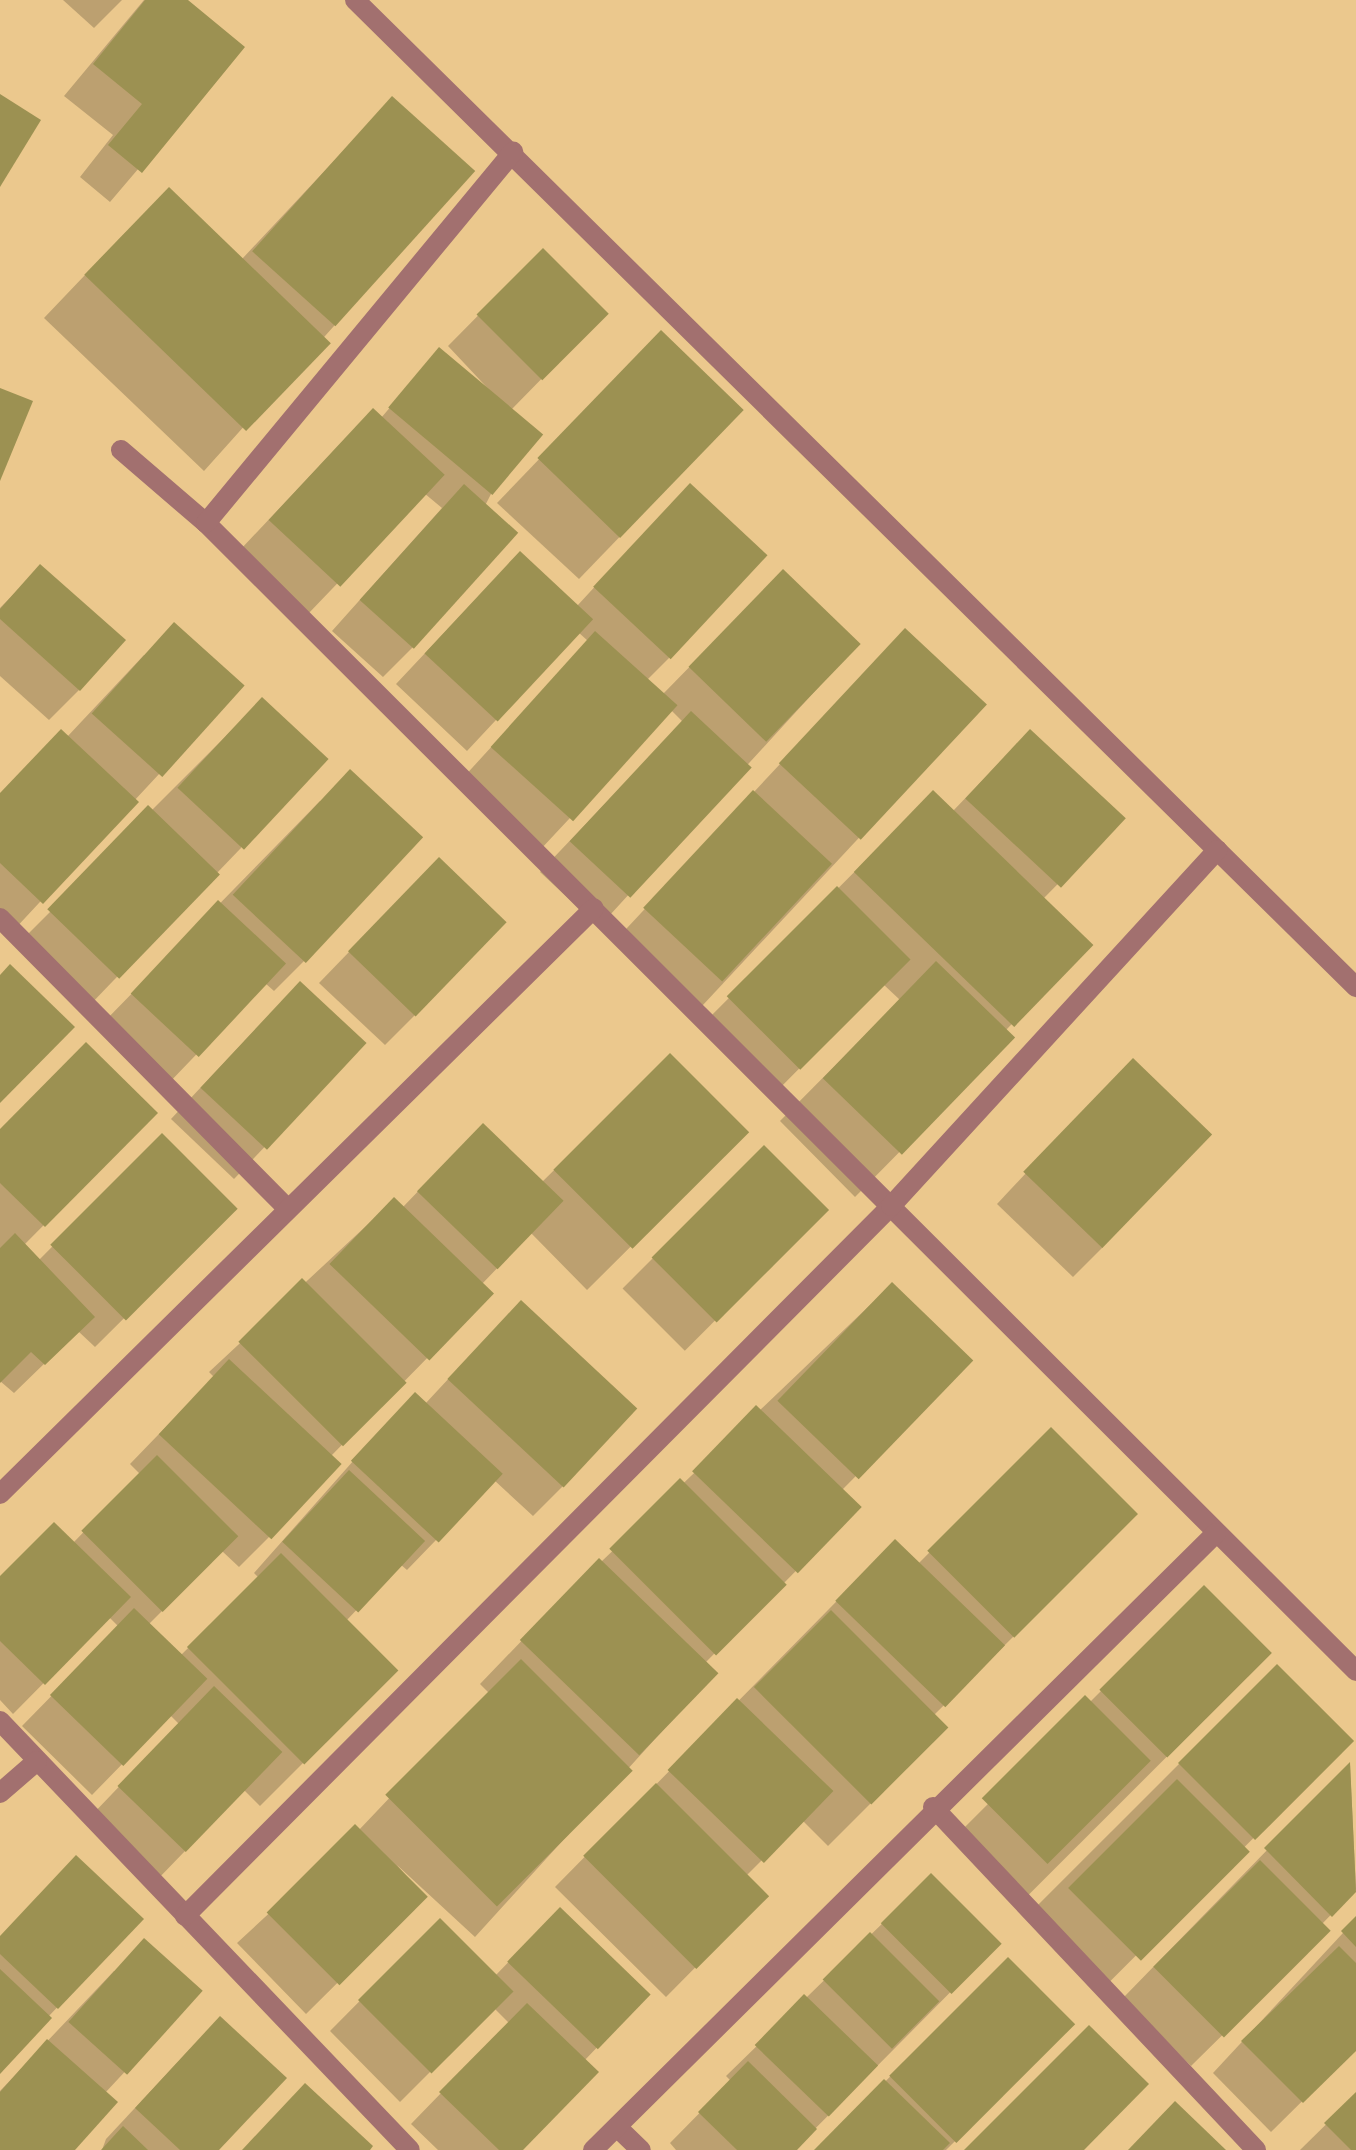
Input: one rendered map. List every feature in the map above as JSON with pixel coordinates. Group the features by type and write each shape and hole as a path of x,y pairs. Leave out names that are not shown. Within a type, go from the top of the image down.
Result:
{"street":[{"path":"355,0 513,152 1356,987"},
{"path":"206,523 513,152"},
{"path":"121,450 206,523 1356,1671"},
{"path":"185,1916 891,1206 1217,850"},
{"path":"0,1494 594,908"},
{"path":"0,918 287,1208"},
{"path":"593,2150 933,1807 1216,1533"},
{"path":"0,1721 410,2150"},
{"path":"0,1793 37,1761"},
{"path":"933,1807 1256,2150"},
{"path":"617,2127 641,2150"}],"building":[{"path":"145,0 188,0 245,47 142,173 108,145 142,104 93,64"},
{"path":"0,94 41,120 0,187"},
{"path":"392,96 475,171 335,326 252,251"},
{"path":"169,187 331,343 246,431 84,275"},
{"path":"543,248 609,314 542,380 477,314"},
{"path":"661,330 744,410 620,538 537,458"},
{"path":"439,347 543,434 492,495 388,408"},
{"path":"0,388 33,401 0,481"},
{"path":"373,408 445,475 340,587 269,520"},
{"path":"690,483 768,555 671,659 593,587"},
{"path":"464,484 518,533 414,649 360,600"},
{"path":"520,551 593,619 498,722 425,653"},
{"path":"40,564 126,640 80,691 0,619 0,609"},
{"path":"783,569 861,644 766,742 689,667"},
{"path":"174,622 245,686 162,777 92,713"},
{"path":"905,628 987,704 861,840 779,763"},
{"path":"595,631 677,705 573,821 491,747"},
{"path":"262,697 329,759 244,850 177,788"},
{"path":"691,711 752,768 630,898 570,841"},
{"path":"61,729 139,802 43,904 0,863 0,793"},
{"path":"1030,729 1126,818 1061,888 965,798"},
{"path":"350,769 423,837 306,963 233,895"},
{"path":"753,790 832,864 722,981 643,908"},
{"path":"933,790 1093,945 1014,1027 854,872"},
{"path":"148,805 220,874 119,979 47,909"},
{"path":"439,857 507,922 416,1017 348,951"},
{"path":"837,886 911,960 800,1070 727,996"},
{"path":"218,900 286,963 199,1057 131,994"},
{"path":"936,961 1015,1037 902,1155 823,1078"},
{"path":"10,964 75,1027 0,1103 0,975"},
{"path":"300,981 367,1043 267,1150 200,1088"},
{"path":"86,1042 158,1113 45,1227 0,1183 0,1129"},
{"path":"670,1053 749,1132 633,1249 553,1170"},
{"path":"1133,1058 1212,1134 1102,1248 1023,1172"},
{"path":"483,1123 564,1201 498,1269 417,1191"},
{"path":"162,1133 238,1209 126,1320 50,1245"},
{"path":"764,1145 829,1210 717,1322 652,1257"},
{"path":"394,1197 494,1294 429,1360 329,1264"},
{"path":"15,1233 95,1317 45,1365 31,1352 0,1383 0,1248"},
{"path":"302,1278 407,1383 343,1446 238,1342"},
{"path":"892,1282 973,1360 859,1479 777,1401"},
{"path":"521,1300 637,1408 564,1487 447,1379"},
{"path":"229,1359 342,1464 271,1539 159,1434"},
{"path":"415,1392 503,1474 439,1543 351,1461"},
{"path":"756,1405 862,1507 798,1573 692,1471"},
{"path":"1051,1427 1138,1514 1014,1638 927,1551"},
{"path":"157,1455 238,1536 163,1612 81,1531"},
{"path":"349,1470 425,1541 358,1613 282,1542"},
{"path":"680,1478 787,1585 716,1655 609,1549"},
{"path":"54,1522 131,1597 45,1685 0,1641 0,1576"},
{"path":"895,1539 1005,1645 945,1707 835,1601"},
{"path":"281,1553 398,1670 304,1764 187,1647"},
{"path":"599,1558 718,1673 639,1755 520,1640"},
{"path":"1204,1585 1272,1653 1167,1758 1099,1690"},
{"path":"134,1608 207,1679 123,1766 50,1695"},
{"path":"831,1610 948,1727 871,1804 754,1687"},
{"path":"521,1659 633,1771 497,1906 385,1795"},
{"path":"1277,1664 1354,1741 1255,1840 1178,1763"},
{"path":"214,1686 282,1752 186,1852 117,1786"},
{"path":"1085,1695 1151,1761 1048,1864 982,1798"},
{"path":"737,1698 833,1791 764,1863 668,1770"},
{"path":"1350,1762 1356,1892 1332,1917 1264,1848"},
{"path":"1177,1779 1250,1852 1141,1961 1068,1888"},
{"path":"656,1783 769,1896 696,1969 583,1856"},
{"path":"355,1824 428,1897 339,1985 267,1912"},
{"path":"76,1855 144,1919 58,2009 0,1954 0,1936"},
{"path":"1260,1860 1331,1931 1224,2037 1153,1967"},
{"path":"931,1873 1002,1944 952,1994 881,1923"},
{"path":"560,1907 651,1995 598,2049 507,1962"},
{"path":"1356,1916 1356,1947 1341,1931"},
{"path":"440,1918 514,1992 432,2074 358,2000"},
{"path":"870,1932 939,2001 892,2049 823,1979"},
{"path":"144,1938 203,1991 127,2075 68,2022"},
{"path":"1339,1946 1356,1963 1356,2051 1303,2103 1241,2041"},
{"path":"1008,1957 1075,2024 956,2143 889,2076"},
{"path":"0,1969 52,2018 0,2074"},
{"path":"804,1994 878,2066 829,2117 755,2045"},
{"path":"527,2003 599,2072 523,2150 499,2150 439,2092"},
{"path":"220,2016 287,2078 219,2150 180,2150 135,2108"},
{"path":"1089,2025 1149,2084 1084,2150 964,2150"},
{"path":"47,2039 118,2102 75,2150 0,2150 0,2092"},
{"path":"748,2061 817,2129 797,2150 737,2150 698,2112"},
{"path":"884,2079 950,2143 943,2150 814,2150"},
{"path":"305,2083 373,2146 370,2150 242,2150"},
{"path":"1356,2092 1356,2150 1351,2150 1324,2123"},
{"path":"1175,2101 1226,2150 1128,2150"},
{"path":"123,2126 148,2150 101,2150"}]}
